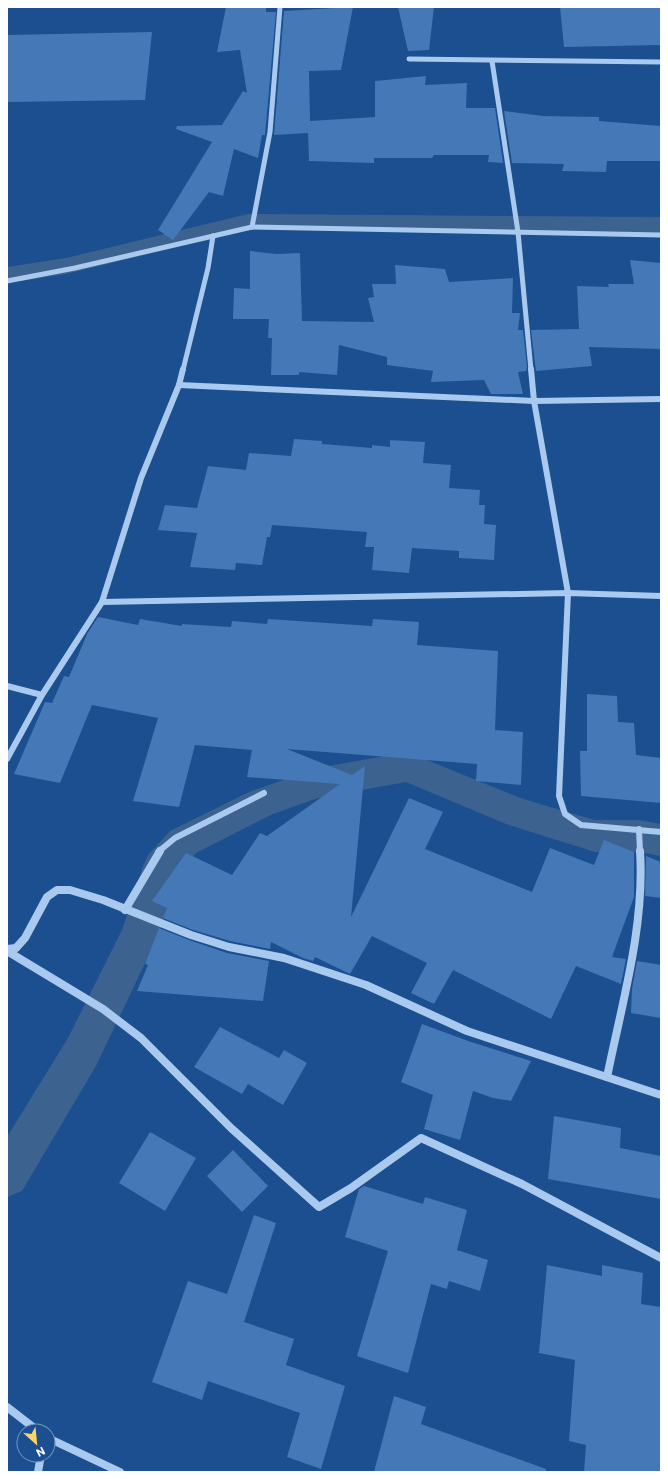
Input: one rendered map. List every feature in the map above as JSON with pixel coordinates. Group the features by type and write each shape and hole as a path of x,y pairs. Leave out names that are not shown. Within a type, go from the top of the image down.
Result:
{"street":[{"path":"252,228 270,132 280,7"},
{"path":"409,59 661,62"},
{"path":"492,61 518,232 534,401 568,593 559,796 565,814 581,825 661,832"},
{"path":"7,281 75,268 252,228 661,235"},
{"path":"7,759 42,695 102,602 142,478 179,385 208,268 213,236"},
{"path":"179,385 534,401 661,399"},
{"path":"102,602 568,593 661,596"},
{"path":"7,686 42,695"},
{"path":"125,910 158,852 175,838 264,793"},
{"path":"607,1077 633,951 642,878 639,829"},
{"path":"7,950 16,948 25,938 47,897 57,890 70,890 191,935 229,947 284,958 366,985 467,1031 661,1095"},
{"path":"7,950 103,1009 141,1038 231,1128 319,1207 351,1188 421,1138 522,1184 661,1258"},
{"path":"7,1407 28,1423"},
{"path":"56,1442 120,1472"}],"building":[{"path":"226,7 266,7 266,12 276,12 265,135 262,135 258,158 234,149 223,196 209,192 173,240 158,230 212,142 176,129 177,126 222,125 243,91 247,93 240,50 217,52"},
{"path":"353,7 341,70 309,71 310,121 375,117 375,81 426,76 425,85 467,83 466,108 495,108 503,163 488,162 489,155 434,155 432,158 374,158 374,163 309,161 308,133 274,135 284,11"},
{"path":"398,7 434,7 429,50 408,51"},
{"path":"560,7 661,7 661,45 564,47"},
{"path":"152,32 145,100 7,102 7,35"},
{"path":"504,111 543,116 599,117 599,121 661,126 661,161 607,161 606,172 562,171 564,164 512,163"},
{"path":"250,251 276,254 300,253 302,321 374,322 368,298 374,297 372,284 396,284 395,265 445,269 449,282 513,278 512,313 520,313 518,330 523,330 527,367 526,371 518,372 523,394 491,394 484,380 431,382 433,371 387,365 387,357 339,345 337,375 299,372 299,375 271,375 272,338 268,338 269,319 233,319 234,288 250,289"},
{"path":"630,260 661,263 661,349 589,347 592,366 536,371 531,330 579,329 577,286 609,287 608,284 634,284"},
{"path":"294,439 322,441 322,444 372,448 372,445 390,447 390,440 425,442 423,463 451,465 449,488 480,490 479,505 485,505 484,524 496,525 494,560 459,558 459,551 412,548 409,573 372,570 374,547 365,547 367,532 272,525 270,537 267,537 262,565 236,563 235,570 190,567 197,533 158,530 165,505 197,508 208,466 246,470 249,453 291,456"},
{"path":"98,617 138,625 140,619 182,626 182,624 231,627 232,621 267,624 268,619 372,626 373,619 419,622 417,645 498,651 495,730 523,732 521,785 476,781 477,764 287,749 352,775 365,766 351,917 409,798 443,812 425,849 532,892 550,848 594,865 604,840 634,852 634,897 612,957 626,959 621,984 576,966 551,1019 453,970 434,1004 411,993 427,963 372,936 350,974 315,957 313,961 303,958 271,942 270,949 230,941 193,930 163,918 167,908 152,901 186,853 232,875 260,833 267,836 340,784 247,777 252,750 195,745 179,807 133,801 158,718 92,705 60,783 14,774 45,702 52,703 64,676 69,677 87,634"},
{"path":"587,694 617,696 618,722 634,723 636,755 661,758 661,803 581,796 580,751 587,751"},
{"path":"646,856 661,862 661,898 645,896"},
{"path":"159,928 227,953 269,961 263,1001 137,991 148,965 145,964"},
{"path":"637,961 661,965 661,1018 631,1013 632,989"},
{"path":"422,1024 471,1042 531,1061 511,1101 493,1098 473,1091 460,1140 424,1129 433,1095 401,1082"},
{"path":"220,1027 279,1058 284,1050 307,1063 283,1105 248,1084 242,1094 194,1067"},
{"path":"554,1116 621,1128 620,1148 661,1156 661,1199 548,1179"},
{"path":"150,1132 196,1158 165,1211 119,1183"},
{"path":"233,1150 268,1186 242,1212 207,1176"},
{"path":"364,1186 423,1204 425,1197 467,1210 457,1250 488,1260 480,1291 449,1281 447,1289 431,1284 408,1373 357,1356 388,1251 345,1237 359,1189"},
{"path":"254,1215 276,1223 244,1322 294,1339 286,1365 345,1386 321,1469 287,1457 300,1413 208,1381 202,1400 152,1382 188,1281 227,1294"},
{"path":"547,1265 602,1276 602,1265 643,1273 641,1304 661,1307 661,1472 584,1472 586,1445 569,1441 575,1360 539,1353"},
{"path":"394,1396 426,1407 421,1424 546,1469 546,1472 374,1472"}],"waterway":[{"path":"7,275 66,266 248,222 661,225"},
{"path":"7,1176 82,1052 140,934 161,866 183,842 261,803 318,783 407,767 518,813 595,836 639,836 661,840"}]}
